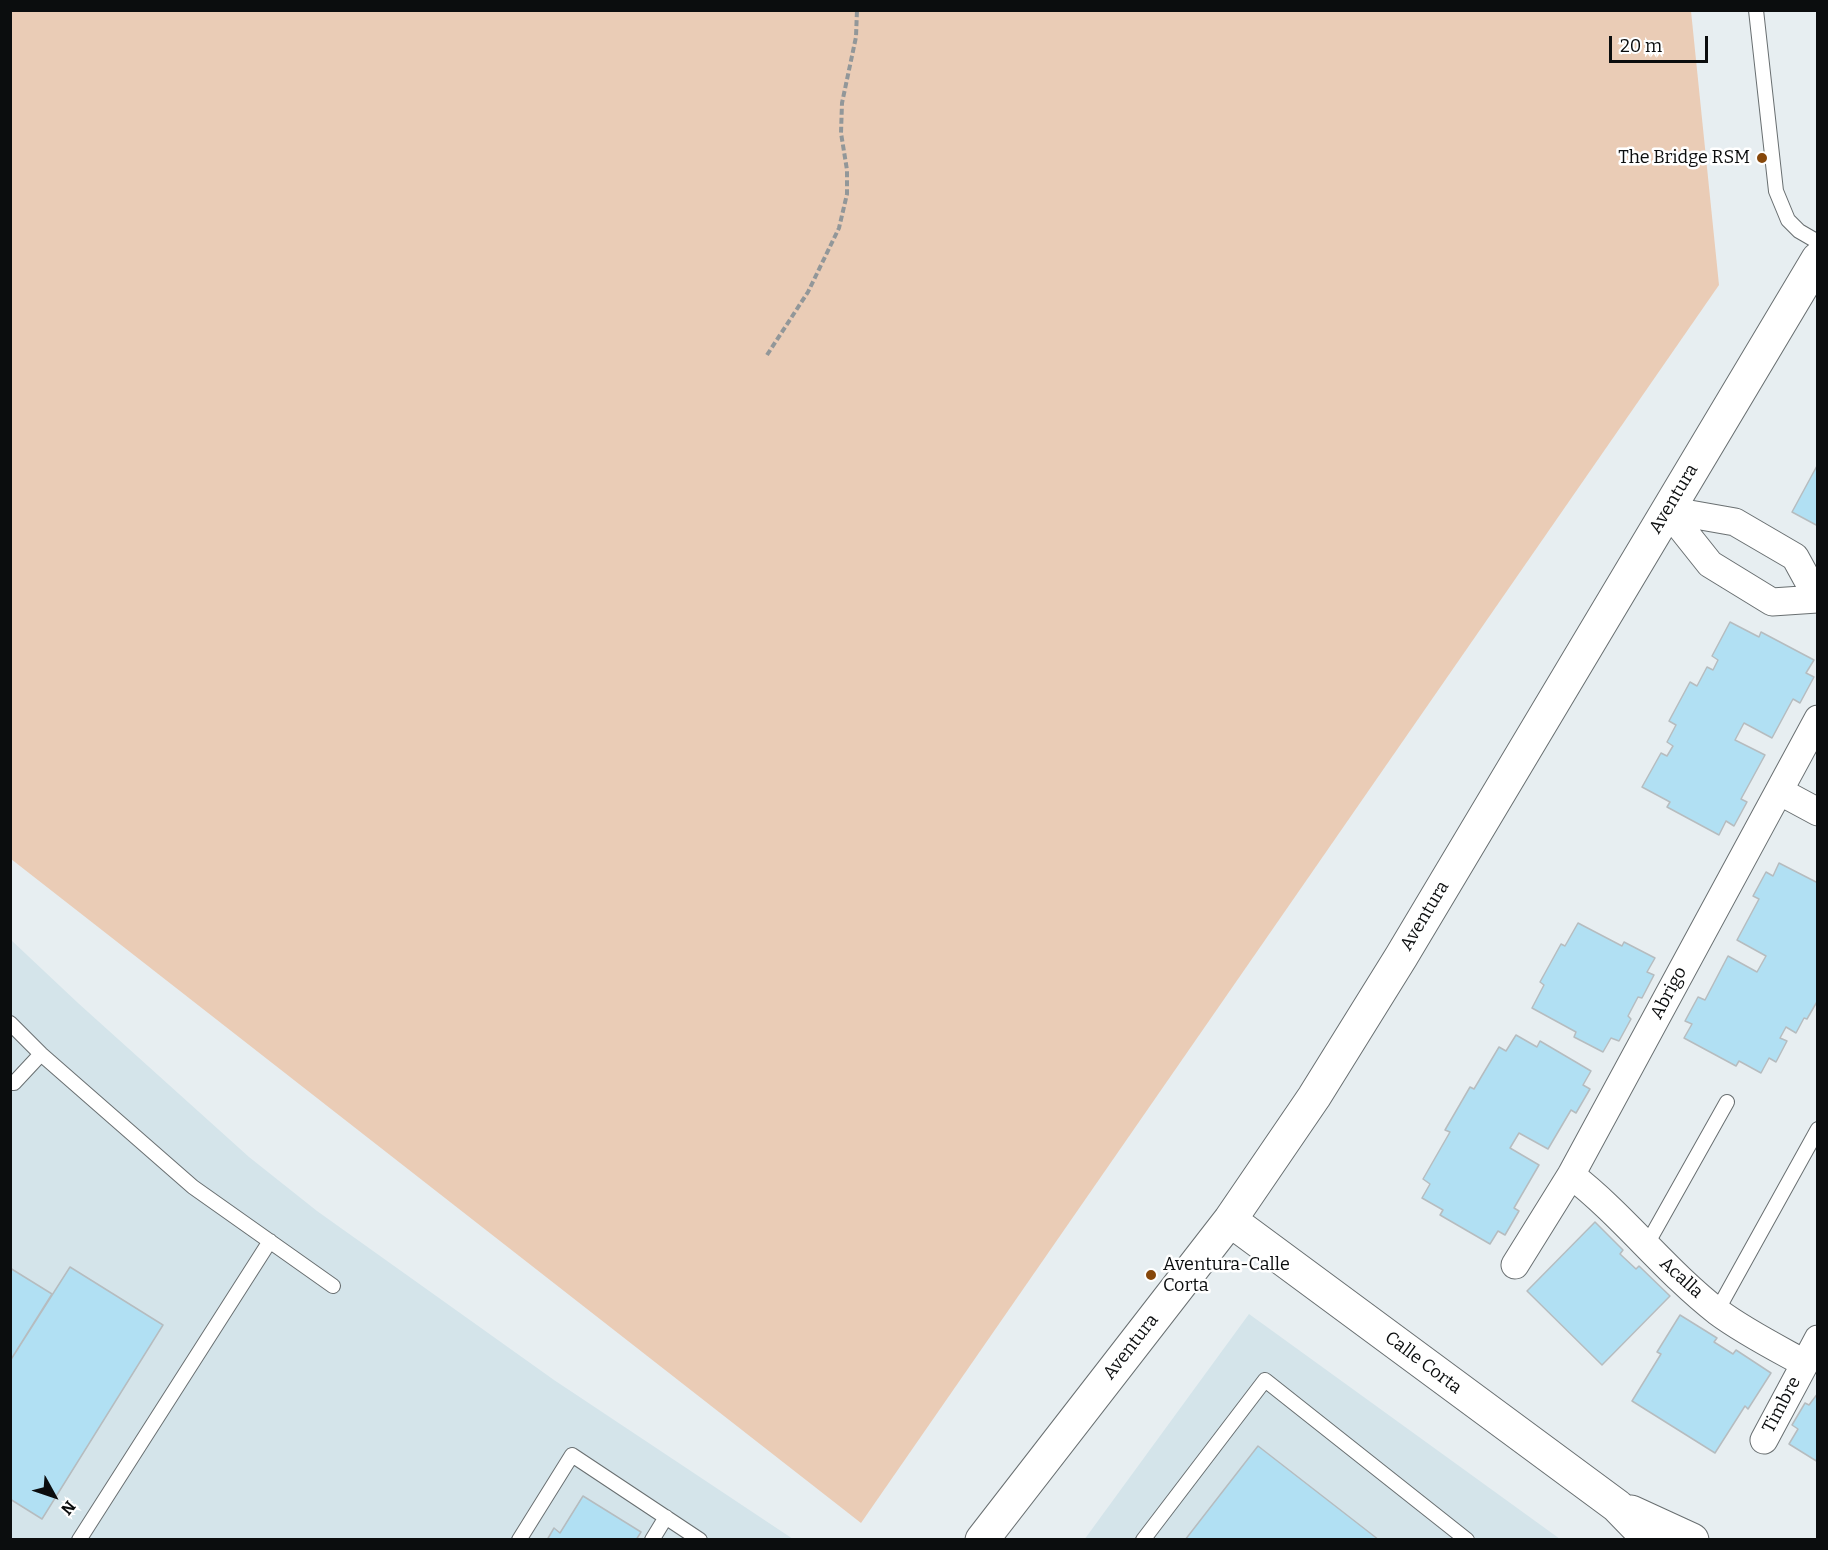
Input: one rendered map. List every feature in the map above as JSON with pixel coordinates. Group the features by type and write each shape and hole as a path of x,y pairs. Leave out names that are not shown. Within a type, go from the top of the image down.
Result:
{"street":[{"name":"Aventura","path":"982,1539 1230,1220 1314,1097 1401,957 1818,259"},
{"path":"1667,510 1734,522 1785,551 1795,557 1817,599 1772,602 1710,564 1667,510"},
{"name":"Abrigo","path":"1515,1265 1571,1175 1818,719"},
{"path":"1779,791 1818,812"},
{"name":"Acalla","path":"1571,1175 1598,1196 1646,1246 1717,1311 1749,1334 1804,1363"},
{"name":"Calle Corta","path":"1230,1220 1617,1506 1650,1539"},
{"name":"Timbre","path":"1764,1440 1818,1338"},
{"name":"Calle Corta","path":"1617,1506 1692,1539"}],"lane":[{"path":"1756,10 1776,191 1788,220 1799,231 1818,242"},
{"path":"10,1023 40,1054 193,1187 333,1286"},
{"path":"10,1083 14,1083 40,1054"},
{"path":"1646,1246 1727,1102"},
{"path":"1717,1311 1818,1129"},
{"path":"79,1539 270,1241"},
{"path":"1143,1539 1264,1380 1467,1539"},
{"path":"519,1539 573,1455 700,1539"},
{"path":"652,1539 666,1517"}],"path":[{"path":"767,355 808,292 839,228 847,194 841,133 843,103 856,36 857,10"}],"shaded area":[{"path":"10,11 1691,11 1719,285 861,1523 11,859"},
{"path":"10,939 249,1157 317,1211 554,1380 793,1539 11,1539"},
{"path":"1249,1314 1560,1539 1084,1540"}],"building":[{"path":"1818,464 1818,526 1792,512"},
{"path":"1730,622 1759,637 1761,632 1814,660 1806,673 1814,677 1800,703 1793,699 1772,738 1744,723 1735,740 1765,755 1741,799 1747,802 1734,826 1726,821 1719,835 1667,807 1670,802 1642,787 1661,753 1667,756 1673,746 1667,742 1676,725 1669,721 1690,682 1697,686 1707,667 1713,670 1718,660 1712,656"},
{"path":"1779,863 1818,883 1818,1000 1796,1033 1786,1027 1780,1038 1787,1041 1776,1062 1769,1058 1761,1073 1739,1061 1736,1066 1684,1038 1692,1024 1685,1021 1698,997 1705,1000 1728,956 1757,972 1766,956 1737,940 1759,899 1753,896 1766,872 1773,876"},
{"path":"1578,923 1622,946 1624,942 1655,958 1647,972 1654,975 1642,998 1638,997 1628,1016 1631,1019 1619,1041 1611,1038 1603,1052 1574,1037 1576,1032 1532,1008 1544,985 1540,982 1561,944 1565,946"},
{"path":"1516,1035 1537,1047 1540,1041 1591,1071 1583,1085 1590,1089 1576,1113 1571,1110 1548,1149 1519,1133 1510,1148 1539,1165 1514,1208 1519,1211 1505,1235 1498,1231 1490,1244 1440,1215 1443,1210 1422,1198 1430,1184 1423,1179 1450,1132 1445,1130 1470,1087 1474,1089 1499,1047 1506,1051"},
{"path":"1595,1222 1623,1250 1620,1254 1636,1269 1639,1266 1670,1296 1602,1365 1527,1291"},
{"path":"70,1267 163,1325 42,1519 10,1499 10,1361"},
{"path":"10,1268 52,1294 10,1361"},
{"path":"1680,1315 1717,1338 1714,1342 1733,1354 1736,1350 1771,1373 1748,1409 1745,1406 1715,1453 1632,1401 1661,1354 1657,1352"},
{"path":"1818,1393 1818,1462 1789,1444 1798,1429 1792,1425 1805,1403 1809,1405"},
{"path":"1258,1446 1379,1540 1185,1540"},
{"path":"583,1496 641,1532 636,1540 547,1540 554,1528 560,1533"}],"place":[{"name":"The Bridge RSM","path":"1762,158"},
{"name":"Aventura-Calle Corta","path":"1151,1275"}]}
